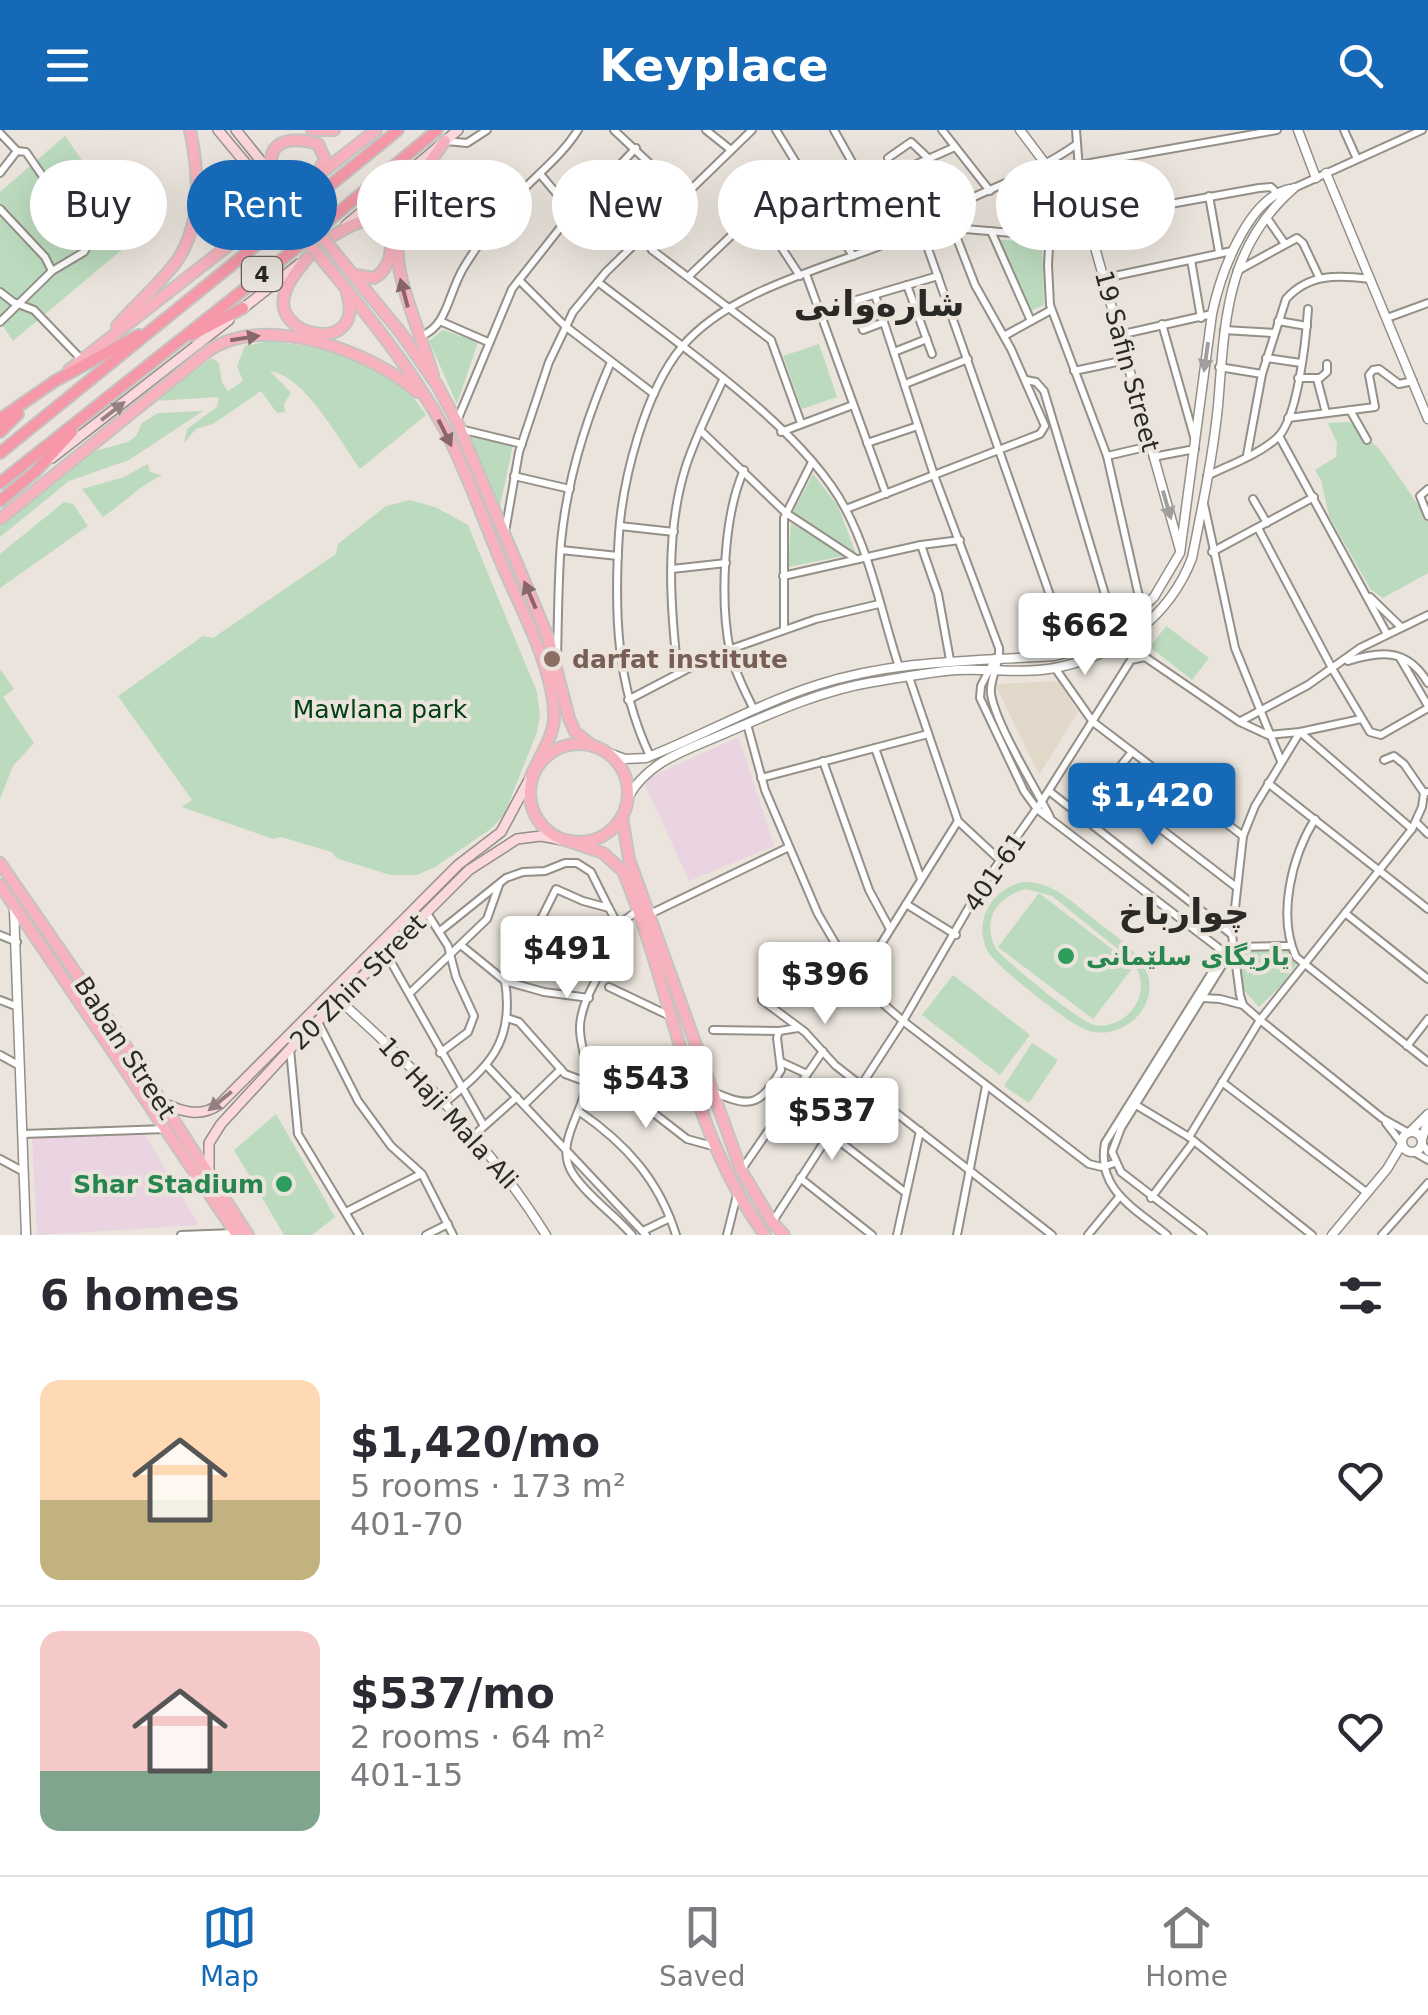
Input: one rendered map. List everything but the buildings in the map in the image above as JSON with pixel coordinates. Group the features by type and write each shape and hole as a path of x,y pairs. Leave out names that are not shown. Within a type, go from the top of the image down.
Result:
{"highway":[{"name":"4","path":"0,452 398,130"},
{"name":"4","path":"0,483 290,253 437,130"},
{"path":"170,348 243,308"},
{"path":"0,419 55,381 162,322"},
{"path":"0,432 33,398"},
{"path":"0,501 36,471 86,416"}],"main road":[{"path":"100,345 176,262 189,236 196,201 190,130"},
{"path":"218,130 243,160"},
{"path":"236,130 260,160"},
{"path":"312,130 334,130"},
{"path":"337,161 376,130"},
{"path":"337,232 458,130"},
{"path":"271,160 274,144 288,136 318,144 324,160"},
{"path":"445,141 410,191 399,225 400,279 437,385 505,534 556,665 575,732 606,752 623,771 628,797 622,817 626,850 673,1017 716,1147 737,1195 765,1235"},
{"path":"337,234 365,221 378,222 388,232 391,256 382,274 369,279 351,272"},
{"path":"55,381 219,250"},
{"path":"313,250 396,350 431,405 448,435 528,622 550,691 553,726 532,776 530,799 538,820 553,835 596,849 616,861 643,912 742,1170 772,1222 784,1235"},
{"path":"36,471 316,250"},
{"path":"333,250 437,385"},
{"path":"308,257 284,294 285,309 294,324 316,334 331,334 340,329 350,309 345,287"},
{"path":"0,519 176,376 225,342 277,336 342,350 378,362 431,405"},
{"path":"176,376 181,357"},
{"path":"532,776 556,749 593,746"},
{"name":"20 Zhin Street","path":"160,1102 183,1112 206,1112 220,1104 458,865 501,832 532,776"},
{"path":"566,840 580,842 604,835 622,817"},
{"name":"20 Zhin Street","path":"214,1184 207,1160 209,1143 290,1049 469,870 499,848 529,836 566,840"},
{"name":"Baban Street","path":"0,863 118,1034 214,1184 240,1234"},
{"path":"0,885 240,1234"},
{"path":"248,1075 257,1084"}],"street":[{"path":"445,141 467,143 487,130"},
{"path":"420,336 442,322 447,298 483,237 514,199 567,147 578,130"},
{"path":"614,130 648,160"},
{"path":"706,130 730,150"},
{"path":"698,181 752,130"},
{"path":"776,130 797,160"},
{"path":"834,130 851,160"},
{"path":"942,130 990,190"},
{"name":"19 Safin Street","path":"1020,130 1044,160"},
{"path":"1076,130 1079,160"},
{"path":"1107,160 1277,130"},
{"path":"1298,130 1316,178"},
{"path":"1344,130 1358,159"},
{"path":"606,752 625,759 650,756 820,684 950,660 1070,652 1142,610 1180,552 1212,314 1220,275 1245,228 1279,196 1402,134 1422,130"},
{"path":"0,133 17,151 32,158 55,194 94,233 84,252 52,272 0,322"},
{"path":"888,158 911,142 929,159 956,147"},
{"path":"1059,160 1077,144"},
{"path":"624,160 636,148"},
{"path":"0,173 17,151"},
{"path":"1326,173 1428,419"},
{"path":"540,174 552,188"},
{"path":"1175,202 1269,186 1279,196"},
{"path":"976,196 996,188"},
{"path":"1209,196 1219,252"},
{"path":"628,797 645,772 656,764 747,724 845,688 955,670 1055,668 1104,652 1145,627 1166,606 1192,558 1218,408 1224,330 1236,272 1250,241 1279,196"},
{"path":"0,209 46,257 52,272"},
{"path":"1267,218 1285,244"},
{"path":"976,229 996,230"},
{"path":"992,230 1032,321"},
{"path":"522,444 458,426 488,342 519,280 552,239"},
{"path":"1236,272 1299,239 1320,277"},
{"path":"690,276 718,248"},
{"path":"505,534 522,444 564,326 629,250"},
{"path":"652,250 771,340 801,423"},
{"path":"785,250 803,275 886,494"},
{"path":"850,250 853,256"},
{"path":"650,756 628,700 616,610 620,526 629,471 654,394 681,347 731,307 868,250"},
{"path":"929,250 1070,652"},
{"path":"846,509 1040,434 1045,426 962,250"},
{"path":"1049,250 1051,310 1107,456 1142,610"},
{"name":"19 Safin Street","path":"1096,250 1180,552"},
{"path":"1105,278 1232,251"},
{"path":"1191,260 1201,318"},
{"path":"1248,455 1266,358 1288,296 1320,277 1334,274 1370,278"},
{"path":"884,322 863,330 854,301 938,276"},
{"path":"519,280 564,326 654,394"},
{"path":"598,282 724,380 812,462 846,509 899,667"},
{"path":"907,285 932,354"},
{"path":"0,292 34,310 82,360"},
{"path":"875,295 934,475 999,648 980,698 1024,792 1050,817 1228,949 1244,1005"},
{"path":"1387,318 1428,303"},
{"path":"1206,476 1279,436 1298,378 1308,309"},
{"path":"1004,336 1051,310"},
{"path":"1119,335 1212,314"},
{"path":"1278,321 1307,326"},
{"path":"442,322 488,342"},
{"path":"1162,324 1195,445"},
{"path":"1224,330 1274,333"},
{"path":"894,352 927,339"},
{"path":"1266,358 1300,363"},
{"path":"905,384 968,359"},
{"path":"1074,371 1126,360"},
{"path":"556,665 561,550 570,488 592,405 612,362"},
{"path":"1298,378 1317,379 1326,375 1327,364"},
{"path":"1220,367 1262,374"},
{"path":"1288,418 1376,406 1369,376 1373,370 1399,384 1413,381"},
{"path":"1317,379 1326,413"},
{"path":"678,674 671,617 674,532 683,478 724,380"},
{"path":"1025,380 1036,382 1044,391 1110,611"},
{"path":"1200,404 1218,408"},
{"path":"782,432 853,405"},
{"path":"1350,410 1367,440"},
{"path":"868,443 918,426"},
{"path":"700,430 786,513 860,558"},
{"path":"1279,436 1387,634"},
{"path":"1153,457 1195,445"},
{"path":"1107,456 1150,446"},
{"path":"784,630 786,513 812,462"},
{"path":"744,470 731,508 726,563 730,650 754,710"},
{"path":"514,476 570,488"},
{"path":"1428,489 1420,496 1428,516"},
{"path":"1212,552 1314,497"},
{"path":"1203,498 1235,648 1281,761"},
{"path":"1254,499 1267,523"},
{"path":"620,526 674,532"},
{"path":"1258,528 1333,670 1374,735 1382,735 1428,707 1400,657"},
{"path":"783,576 960,540"},
{"path":"921,545 938,594 950,660"},
{"path":"561,550 618,556"},
{"path":"672,569 726,563"},
{"path":"1063,638 1139,595"},
{"path":"1369,597 1401,627"},
{"path":"628,700 730,650 784,630 879,604"},
{"path":"1240,722 1333,670 1360,648 1428,615"},
{"path":"1340,664 1379,652 1400,657 1419,668 1428,683"},
{"name":"401-61","path":"772,1222 903,1021 976,895 1049,792 1131,660 1146,657 1240,722"},
{"path":"1055,668 1093,722 1243,836"},
{"path":"909,678 958,821 1002,862"},
{"path":"1240,722 1268,735 1362,719"},
{"path":"747,724 761,778 789,847 818,914 858,982 1089,1164 1102,1168 1115,1163"},
{"path":"1203,1235 1151,1198 1115,1163 1114,1143 1224,964 1232,935 1243,836 1268,783 1300,732"},
{"path":"1300,732 1428,834"},
{"path":"761,778 928,734"},
{"path":"875,748 921,880"},
{"path":"1080,816 1132,752"},
{"path":"1151,1198 1191,1139 1260,1020 1415,822 1426,793 1394,756 1384,760"},
{"path":"824,761 869,890 890,930"},
{"path":"1268,783 1428,909"},
{"path":"1105,786 1235,886"},
{"path":"1049,792 1232,935"},
{"path":"1315,819 1294,862 1289,902 1290,946 1303,965 1428,1062"},
{"path":"858,982 958,821"},
{"path":"618,925 789,847"},
{"path":"440,931 516,873 577,863 595,876 618,925 614,945 580,1023 588,1082 580,1112 564,1146 571,1172 632,1235"},
{"path":"410,994 488,919 500,882"},
{"path":"444,1104 488,1066 498,1048 507,1018 505,981 556,889 609,908"},
{"path":"906,904 956,935"},
{"path":"14,906 26,1235"},
{"path":"1345,913 1428,980"},
{"path":"427,914 452,955 474,1020 468,1032 440,1053"},
{"path":"1,937 16,942 40,942"},
{"path":"529,943 549,958 540,971 552,976"},
{"path":"462,946 505,981 588,998"},
{"path":"1228,949 1290,946"},
{"path":"1167,1235 1110,1186 1102,1168 1104,1143 1228,949"},
{"path":"387,954 484,1126"},
{"path":"609,987 673,1017"},
{"path":"1202,998 1244,1005 1382,1118 1418,1134 1428,1156"},
{"path":"0,1000 19,1007"},
{"name":"16 Haji Mala Ali","path":"340,1000 400,1054 444,1104 518,1190 546,1235"},
{"path":"762,1000 862,1086 1052,1235"},
{"path":"507,1018 519,1022 561,1069 638,1101 687,1140 716,1147"},
{"path":"1407,1046 1428,1019"},
{"path":"318,1022 358,1100 391,1146 422,1174 454,1235"},
{"path":"713,1030 799,1028"},
{"path":"714,1092 744,1104 760,1099 781,1070 779,1031"},
{"path":"290,1049 298,1134 359,1235"},
{"path":"742,1170 823,1052"},
{"path":"0,1056 22,1066"},
{"path":"780,1062 807,1074"},
{"path":"488,1066 645,1233 670,1218"},
{"path":"525,1104 561,1069"},
{"path":"1222,1082 1366,1192"},
{"path":"957,1235 986,1086"},
{"path":"472,1136 517,1097"},
{"path":"1136,1105 1191,1139 1312,1235"},
{"path":"580,1112 635,1157 652,1180 676,1235"},
{"path":"1382,1118 1402,1144 1428,1156"},
{"path":"1387,1169 1422,1141 1428,1118"},
{"path":"1332,1235 1387,1169 1409,1133 1428,1118"},
{"path":"23,1134 166,1128"},
{"path":"897,1235 920,1131"},
{"path":"830,1134 906,1192"},
{"path":"0,1170 2,1160 24,1172"},
{"path":"346,1212 422,1174"},
{"path":"800,1178 872,1235"},
{"path":"1382,1235 1428,1182"},
{"path":"726,1235 737,1195"},
{"path":"1088,1235 1120,1196"},
{"path":"426,1235 448,1224"},
{"path":"181,1235 240,1234"}],"shaded area":[{"path":"1058,681 1078,712 1039,775 995,684"},
{"path":"739,737 774,846 689,881 643,780"},
{"path":"141,1129 199,1225 37,1235 32,1139"}],"green space":[{"path":"65,136 82,160 37,160"},
{"path":"30,166 30,250 122,250 13,341 0,322 0,192"},
{"path":"1003,250 1042,250 1044,305 1031,311"},
{"path":"443,330 478,342 457,404 429,341"},
{"path":"269,341 357,360 396,382 426,415 360,469 309,397 283,375 270,371 291,393 284,404 285,412 277,413 261,391 213,424 196,429 184,443 187,429 217,407 219,397 154,401 212,358 219,363 222,383 228,391 243,381 237,366 245,346"},
{"path":"819,344 837,397 802,409 783,356"},
{"path":"203,411 129,460 69,481 0,537 0,527 9,518 88,453 128,442 142,423 158,413"},
{"path":"1350,422 1380,450 1428,519 1428,573 1383,598 1371,590 1329,516 1315,470 1336,457 1337,443 1328,423"},
{"path":"468,434 513,445 499,511"},
{"path":"148,464 150,472 162,475 103,517 82,489 124,477"},
{"path":"813,474 838,506 856,554 793,512"},
{"name":"Mawlana park","path":"410,500 435,507 468,525 537,692 537,732 504,815 492,828 435,867 417,875 390,875 336,858 332,852 281,837 273,839 182,807 192,800 118,696 203,636 213,638 336,554 338,544 386,506"},
{"path":"64,502 73,504 88,526 0,588 0,554"},
{"path":"791,523 844,556 788,567"},
{"path":"1166,626 1209,658 1192,680 1150,647"},
{"path":"0,669 14,689 3,697 34,743 13,766 0,799"},
{"path":"1023,882 1053,889 1136,955 1144,965 1149,989 1144,1007 1135,1019 1110,1032 1087,1030 1047,1005 994,959 984,940 984,918 994,899","holes":["1026,889 1052,896 1134,962 1140,995 1132,1011 1118,1022 1095,1025 1074,1014 996,949 991,920 1007,897"]},
{"name":"یاریگای سلێمانی","path":"1039,893 1134,966 1093,1019 998,947"},
{"path":"1289,947 1297,963 1283,984 1259,1007 1241,987 1234,949"},
{"path":"953,975 1030,1035 1000,1075 922,1015"},
{"path":"1032,1043 1058,1060 1029,1103 1004,1086"},
{"name":"Shar Stadium","path":"276,1114 335,1217 312,1235 284,1235 234,1150"}],"place":[{"name":"darfat institute","path":"552,659"},
{"name":"یاریگای سلێمانی","path":"1066,956"},
{"name":"Shar Stadium","path":"284,1184"}],"district":[{"name":"شارەوانی","path":"879,304"},
{"name":"چوارباخ","path":"1184,912"}]}
